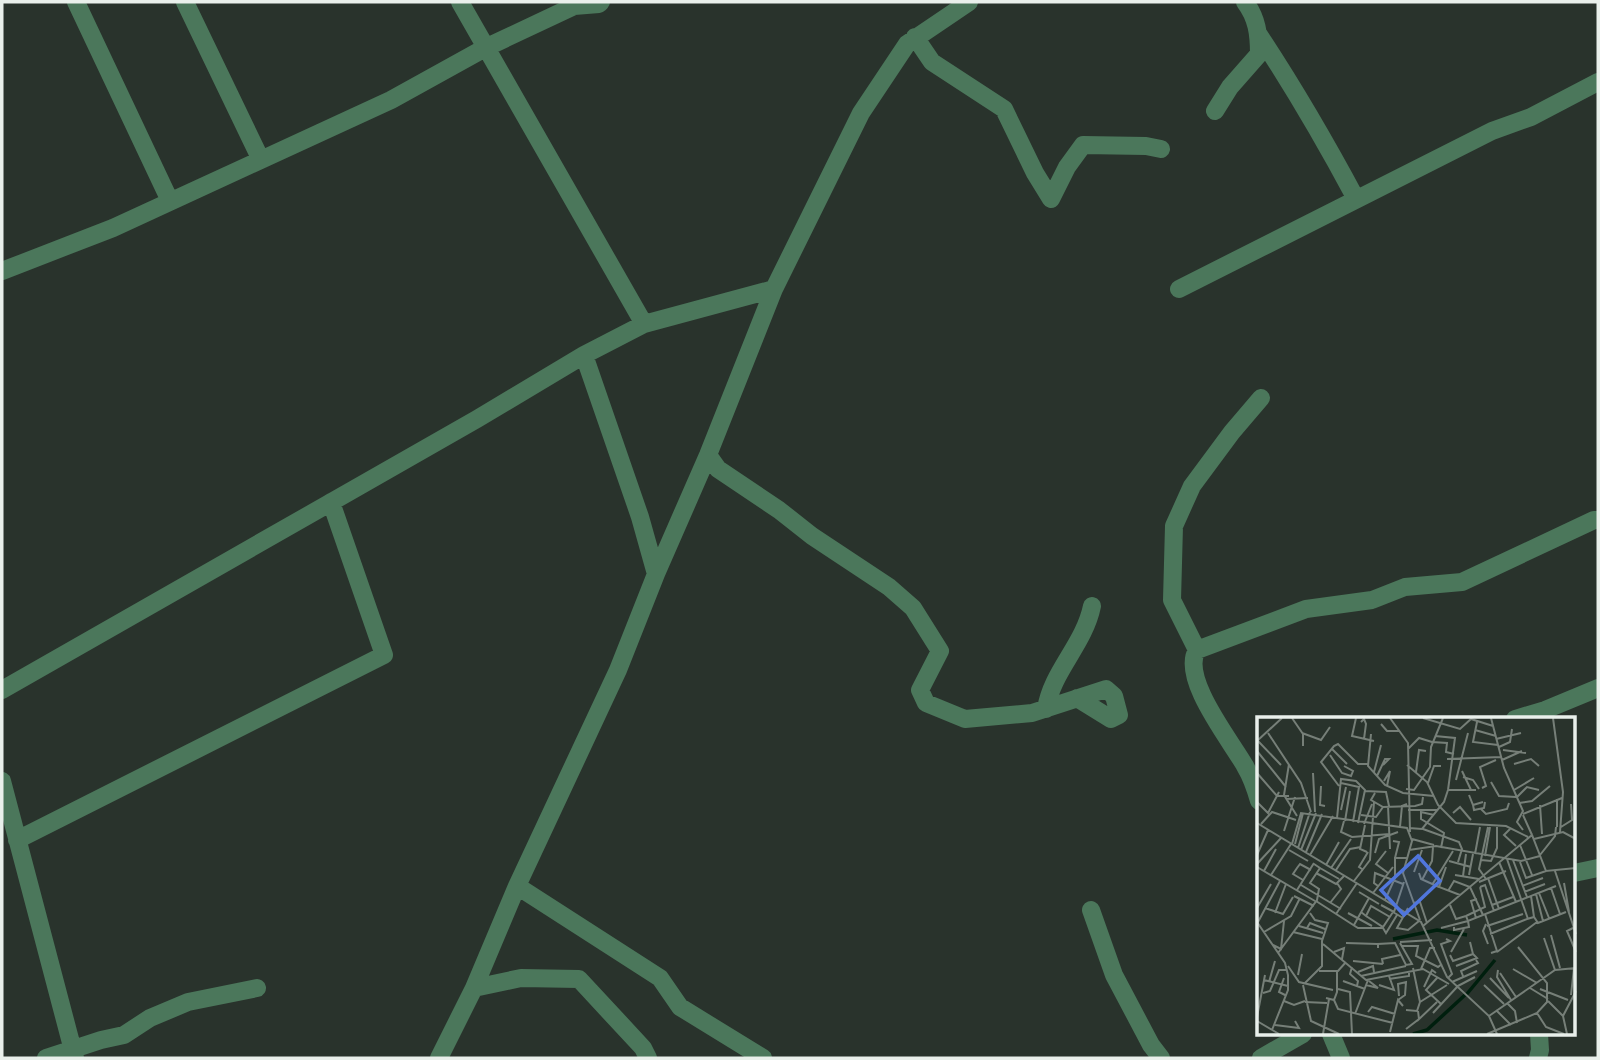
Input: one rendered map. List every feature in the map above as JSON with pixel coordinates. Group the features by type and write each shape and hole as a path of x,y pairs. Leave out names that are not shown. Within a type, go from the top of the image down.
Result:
{"street":[{"path":"76,2 170,201"},
{"path":"185,2 261,160"},
{"path":"460,2 644,324"},
{"path":"2,271 113,228 391,100 485,48 574,6 601,2"},
{"path":"1215,111 1230,87 1259,54 1259,35 1254,14 1245,2"},
{"path":"439,1058 474,988 517,886 618,670 775,289 861,113 906,44 963,4"},
{"path":"1259,35 1299,95 1356,199"},
{"path":"915,37 932,62 1004,109 1051,200 1067,167 1083,145 1146,146 1161,149"},
{"path":"1180,289 1492,131 1531,117 1598,82"},
{"path":"2,690 584,355 644,324 775,289"},
{"path":"584,355 640,517 656,574"},
{"path":"1197,650 1172,600 1174,526 1192,486 1261,398"},
{"path":"708,455 718,469 889,587 913,608 940,651 920,690 926,704 965,719 1032,713 1077,698"},
{"path":"17,840 384,655 331,502"},
{"path":"1257,796 1247,768 1212,715 1195,676 1192,657 1197,650 1306,609 1372,600 1405,587 1462,582 1598,520"},
{"path":"1046,709 1049,690 1088,625 1092,606"},
{"path":"1522,717 1598,688"},
{"path":"2,781 74,1054"},
{"path":"1576,873 1598,868"},
{"path":"517,886 660,978 680,1007 762,1058"},
{"path":"1091,910 1114,975 1151,1045 1161,1058"},
{"path":"474,988 521,978 579,979 643,1048 648,1058"},
{"path":"46,1058 74,1054 124,1035 150,1018 188,1002 257,988"},
{"path":"1261,1058 1300,1036"},
{"path":"1332,1036 1341,1058"},
{"path":"1538,1058 1541,1050 1539,1036"}]}
